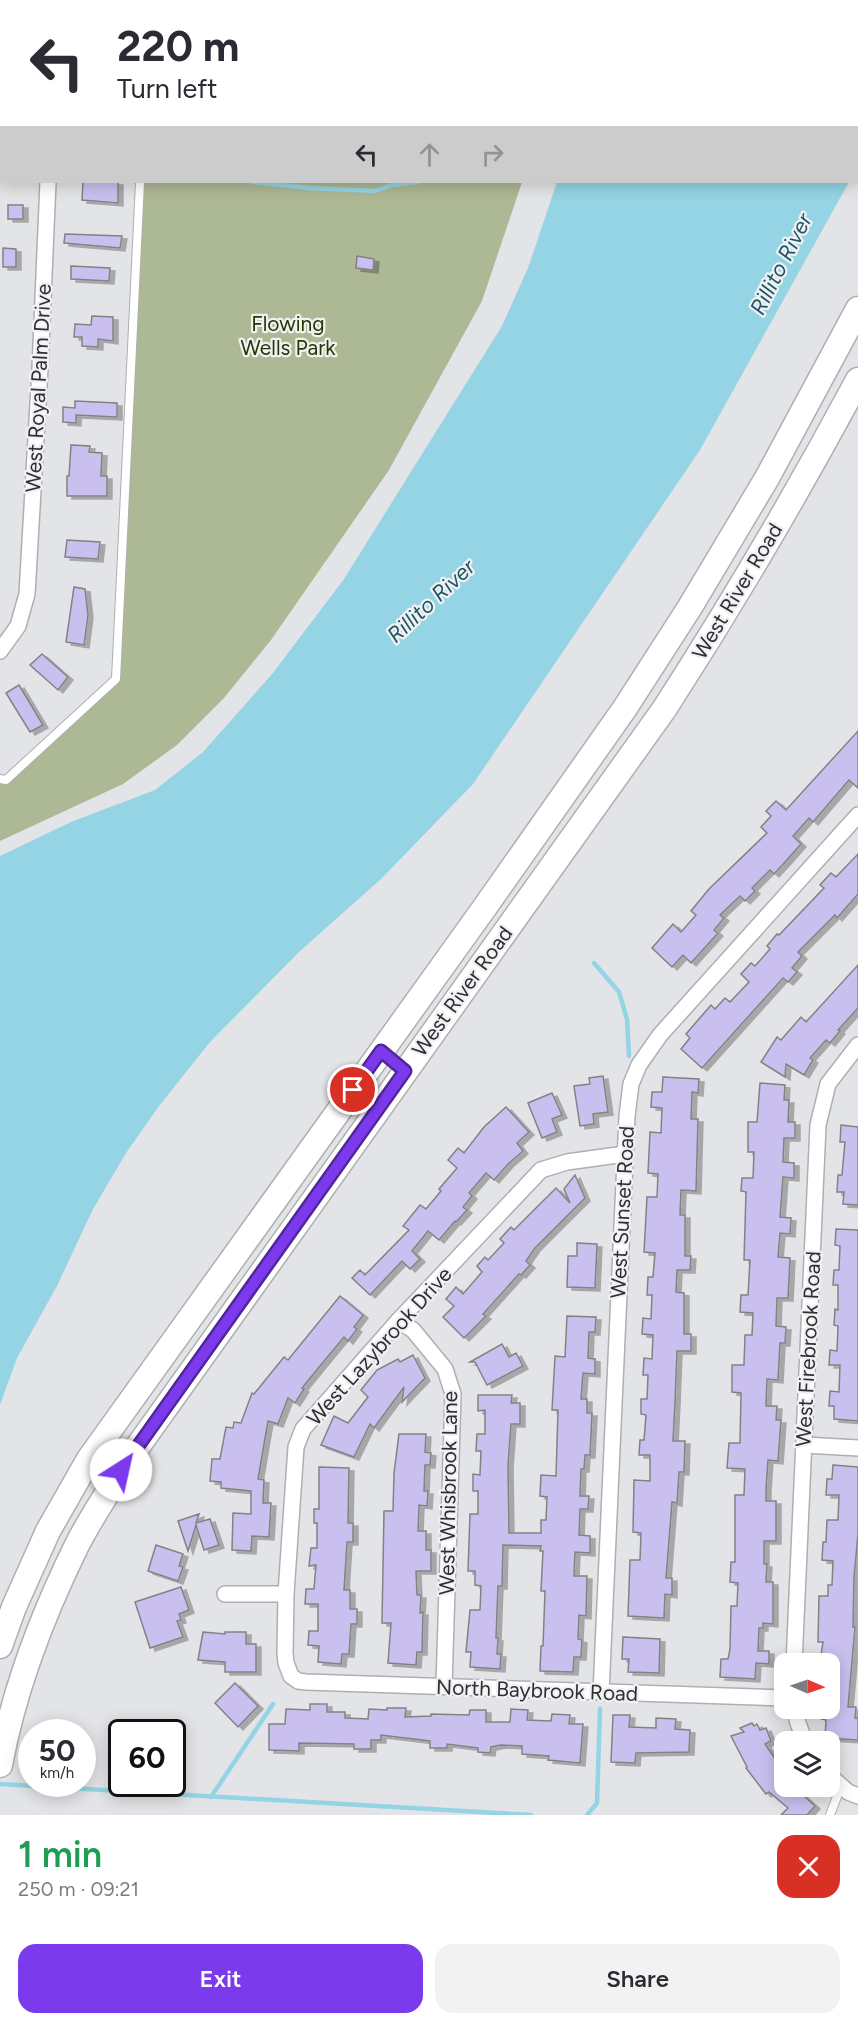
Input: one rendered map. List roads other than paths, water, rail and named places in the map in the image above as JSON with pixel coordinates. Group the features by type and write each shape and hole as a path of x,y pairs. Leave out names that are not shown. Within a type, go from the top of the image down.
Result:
{"main road":[{"name":"West River Road","path":"0,1646 14,1607 48,1531 89,1459 625,708 690,607 767,478 858,309"},
{"name":"West River Road","path":"2,1756 25,1671 45,1613 78,1544 121,1470 665,708 785,512 858,380"},
{"path":"381,1051 405,1071"}],"street":[{"name":"West Royal Palm Drive","path":"0,651 18,626 27,594 48,183"},
{"name":"West Sunset Road","path":"601,1693 625,1154 631,1084 639,1065 660,1035 858,815"},
{"name":"West Firebrook Road","path":"795,1653 818,1125 828,1084 858,1045"},
{"name":"West Lazybrook Drive","path":"287,1679 286,1594 296,1447 299,1437 310,1420 398,1321 541,1170 567,1162 625,1154"},
{"name":"West Whisbrook Lane","path":"398,1321 413,1330 445,1369 453,1394 444,1686"},
{"path":"804,1445 858,1448"},
{"path":"225,1594 286,1594"},
{"name":"North Baybrook Road","path":"287,1679 306,1682 774,1698"},
{"path":"840,1784 858,1796"}],"lane":[{"path":"0,779 6,780 116,679 140,183"},
{"path":"830,1815 833,1797"}],"water":[{"name":"Rillito River","path":"557,183 848,183 700,450 473,784 382,878 299,952 210,1042 159,1106 126,1153 92,1211 58,1284 17,1358 0,1405 0,856 71,822 155,790 203,752 273,673 344,579 502,326 528,268"}],"waterway":[{"path":"262,183 375,191 392,185 409,183"},
{"path":"594,963 619,992 627,1019 629,1056"},
{"path":"211,1797 273,1704"},
{"path":"587,1815 597,1803 600,1709"},
{"path":"0,1784 531,1815"}],"park label":[{"name":"Flowing Wells Park","path":"288,335"}]}
